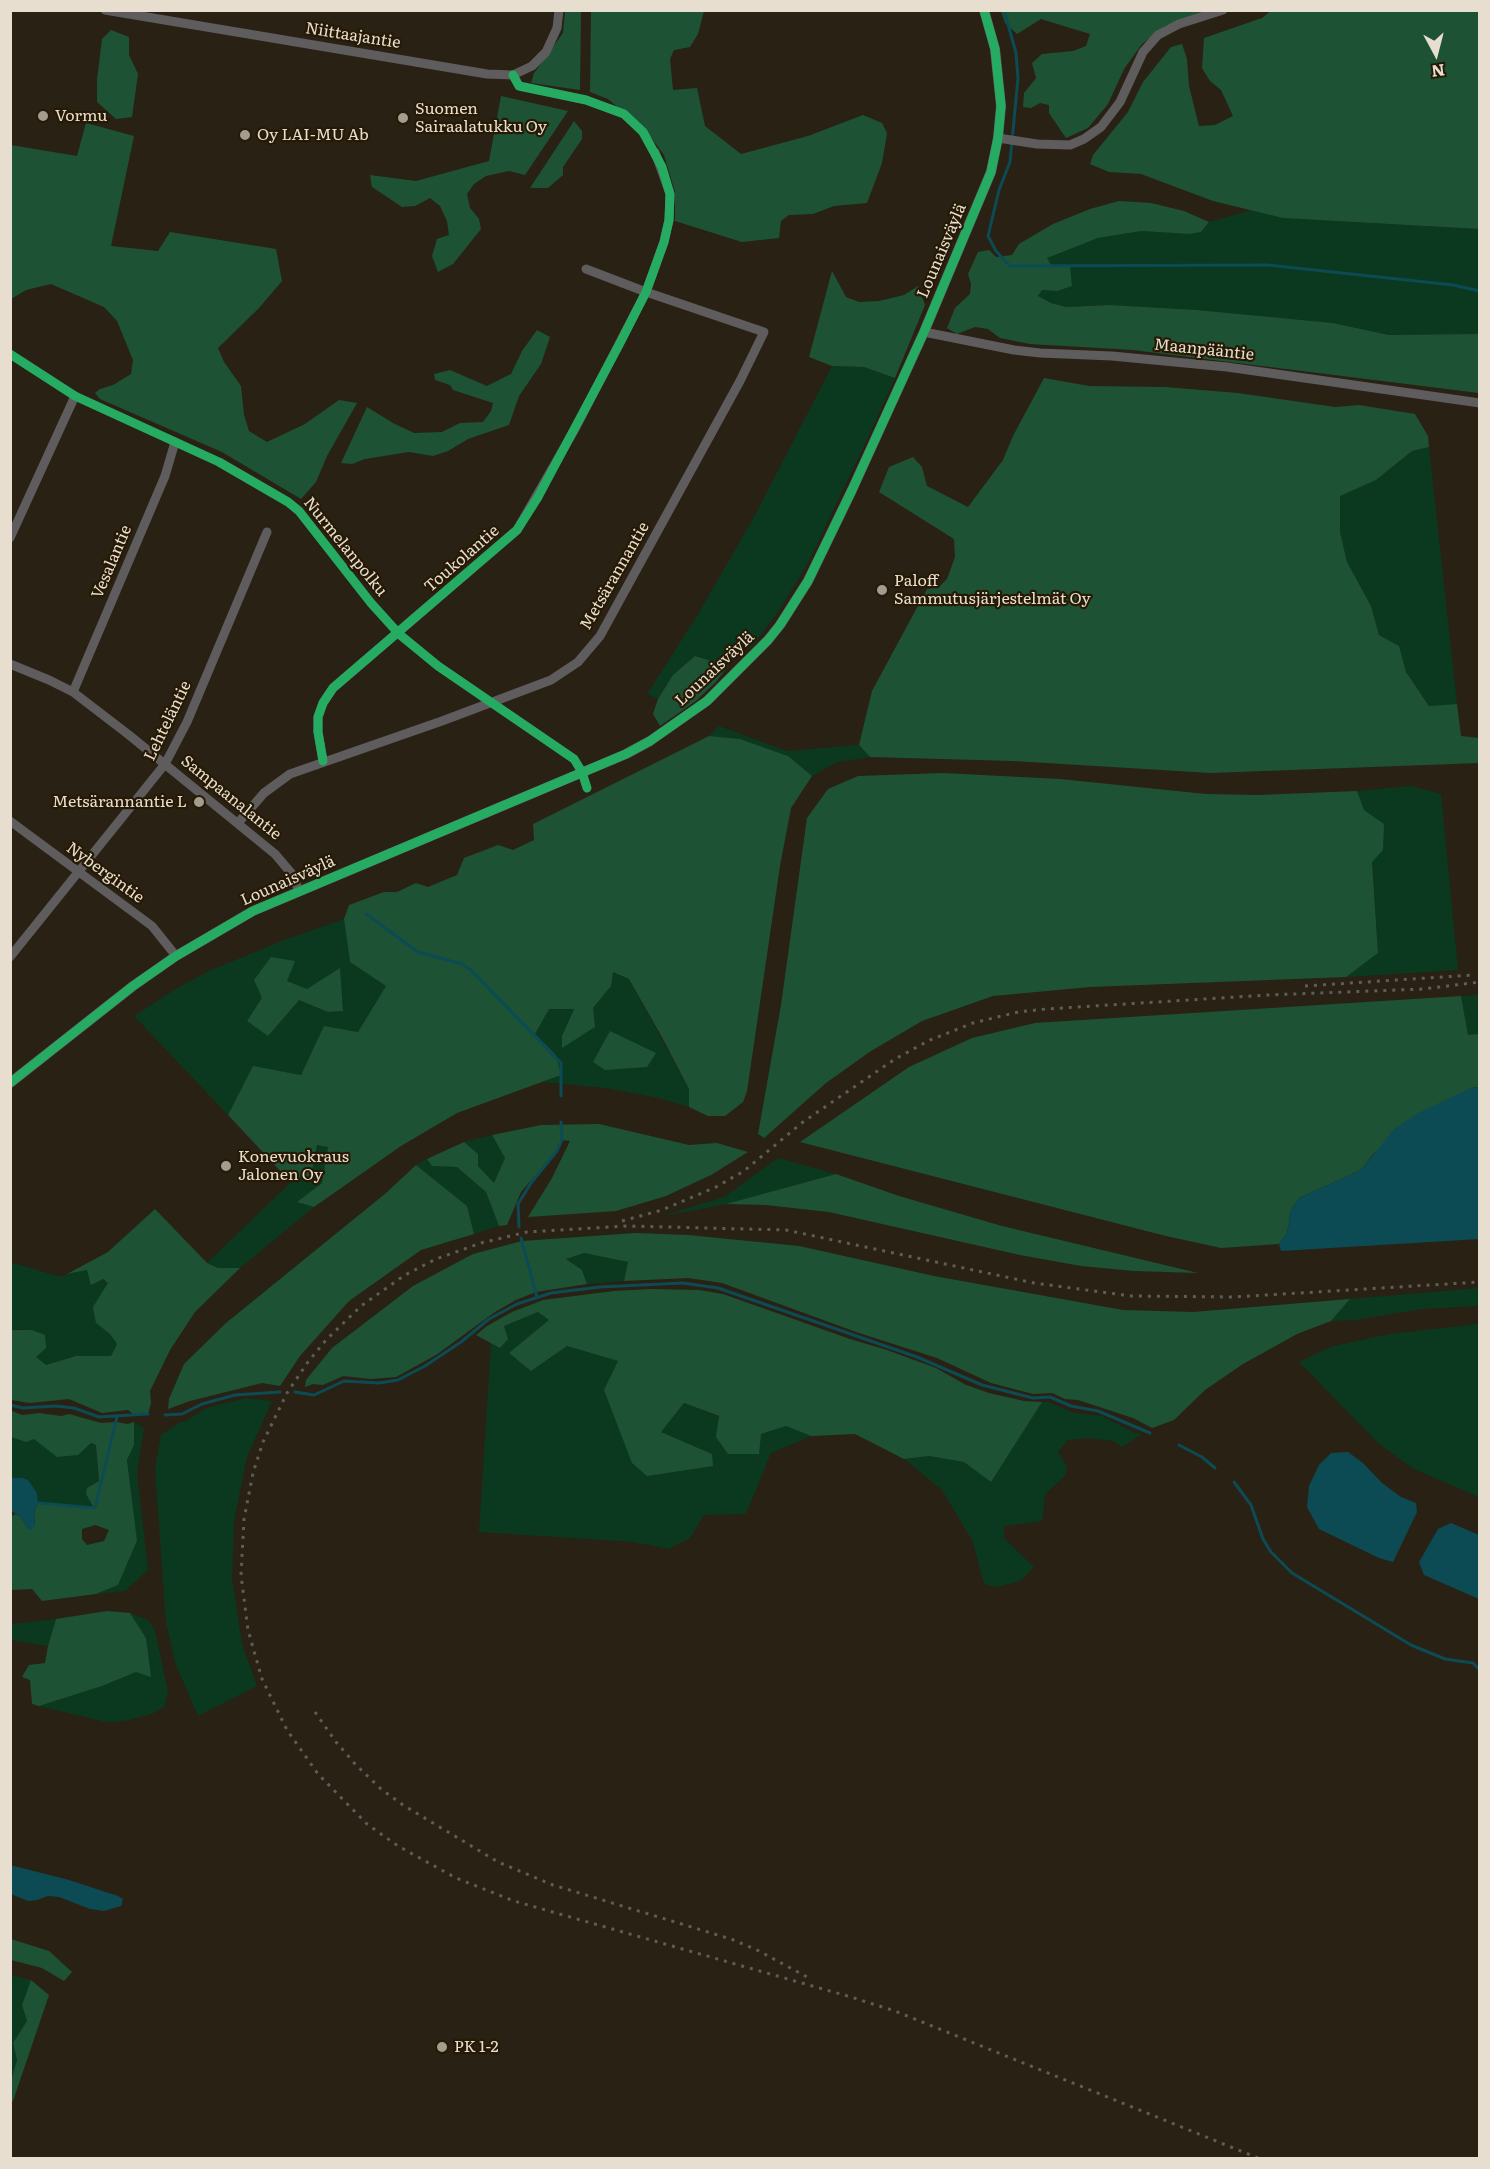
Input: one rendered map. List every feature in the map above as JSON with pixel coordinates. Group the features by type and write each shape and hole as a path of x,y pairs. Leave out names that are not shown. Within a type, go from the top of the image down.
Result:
{"street":[{"name":"Niittaajantie","path":"105,10 487,74 513,75 532,66 546,52 556,28 559,10"},
{"name":"Lounaisväylä","path":"10,1083 133,986 176,956 254,911 626,754 666,731 707,701 768,640 808,581 852,490 924,332 991,172 998,138 1001,106 995,49 984,10"},
{"path":"998,138 1037,144 1070,145 1084,139 1101,127 1120,102 1143,52 1158,35 1179,24 1223,10"},
{"name":"Toukolantie","path":"323,761 318,717 323,703 333,688 517,530 576,427 646,292 663,242 671,205 667,181 655,152"},
{"name":"Metsärannantie","path":"238,823 264,793 290,774 551,680 578,662 600,636 740,381 764,332 586,269"},
{"name":"Maanpääntie","path":"924,332 1023,351 1112,356 1227,367 1479,403"},
{"path":"10,538 75,396"},
{"name":"Vesalantie","path":"73,692 165,476 175,442"},
{"name":"Lehteläntie","path":"10,957 165,764 187,722 267,532"},
{"name":"Sampaanalantie","path":"10,664 73,692 165,764 275,854 292,874 299,891"},
{"name":"Nybergintie","path":"10,822 152,926 176,956"}],"green space":[{"path":"1272,10 1479,11 1479,229 1283,218 1213,201 1141,174 1109,172 1090,164 1093,155 1128,112 1143,82 1171,47 1182,44 1187,59 1189,86 1199,126 1215,125 1233,116 1221,90 1210,81 1202,68 1204,38 1262,18"},
{"path":"565,11 581,11 580,90 531,83 534,73 563,33"},
{"path":"591,11 704,11 698,34 690,47 674,50 670,59 673,90 697,88 705,126 741,154 808,136 863,115 882,123 887,133 882,163 867,203 834,206 813,214 789,215 781,221 779,238 742,242 675,221 675,192 664,155 647,132 608,99 590,92"},
{"path":"1001,11 1211,11 1165,26 1142,44 1124,69 1108,104 1088,128 1066,138 1049,113 1049,105 1040,103 1031,108 1023,107 1024,93 1036,78 1032,63 1042,54 1073,51 1086,46 1090,34 1041,19 1017,34 1005,23"},
{"path":"111,30 129,37 129,55 138,74 132,117 116,119 97,102 102,39"},
{"path":"501,96 568,111 525,175 509,171 486,176 474,184 467,194 470,208 479,219 481,229 453,264 438,272 432,256 437,239 449,235 447,221 440,206 430,198 415,206 402,207 372,187 370,175 416,181 489,161"},
{"path":"574,121 582,131 582,139 563,167 563,175 548,188 530,188"},
{"path":"86,123 134,136 111,246 158,251 170,232 276,249 282,281 259,308 218,348 224,362 241,386 244,415 249,431 267,442 305,424 339,400 357,403 327,456 316,482 301,499 222,452 100,399 95,393 131,374 133,360 117,321 104,307 51,284 26,290 11,299 11,145 77,156"},
{"path":"1119,201 1151,203 1184,211 1209,222 1201,232 1190,234 1141,231 1098,238 1047,258 1051,265 1070,265 1072,286 1057,291 1042,290 1038,296 1066,307 1110,305 1197,310 1333,323 1389,335 1479,334 1479,393 1133,350 1030,344 1000,338 988,329 975,327 957,334 947,328 955,308 970,294 971,284 968,274 978,252 989,250 996,257 1012,255 1019,244 1053,224 1090,209"},
{"path":"1252,210 1283,218 1479,229 1480,334 1389,335 1333,323 1197,310 1110,305 1066,307 1038,296 1042,290 1057,291 1051,265 1046,258 1098,238 1141,231 1190,234 1201,232 1209,222"},
{"path":"832,271 846,297 859,302 879,301 904,295 918,286 925,305 895,378 864,367 832,366 809,357"},
{"path":"537,330 550,337 541,364 519,396 509,425 468,439 448,451 433,456 409,452 365,459 352,464 341,463 367,407 414,433 442,432 460,423 483,422 491,411 493,403 453,390 450,385 435,380 434,374 450,370 487,386 511,374 522,351"},
{"path":"832,366 864,367 895,378 808,563 780,609 752,647 742,649 728,666 695,656 674,674 658,699 647,694 697,616 754,517"},
{"path":"1044,378 1089,386 1165,387 1238,393 1335,407 1359,405 1415,414 1428,436 1429,447 1412,451 1376,480 1340,496 1340,532 1347,562 1371,606 1379,635 1399,646 1406,672 1429,706 1457,704 1461,736 1479,738 1479,763 1211,773 1013,761 870,757 859,745 872,691 927,589 939,587 947,579 955,557 954,539 879,492 889,467 913,457 922,467 927,486 968,507 1003,460"},
{"path":"1429,447 1457,704 1429,706 1406,672 1399,646 1379,635 1371,606 1347,562 1340,532 1339,496 1376,480 1412,451"},
{"path":"695,656 728,666 716,682 696,701 660,726 653,714 658,699 673,675"},
{"path":"719,726 787,751 859,745 870,757 837,762 812,776 788,756 740,739 709,736"},
{"path":"709,736 740,739 788,756 812,776 791,808 780,866 747,1091 743,1102 725,1116 708,1116 689,1107 689,1089 663,1039 629,979 613,972 611,986 593,1008 595,1027 562,1048 562,1036 574,1009 549,1009 535,1034 556,1055 561,1075 457,1113 401,1146 314,1207 297,1202 322,1183 328,1147 317,1145 311,1176 287,1178 228,1115 253,1066 301,1075 324,1026 358,1032 386,986 350,962 344,919 349,905 384,892 397,892 416,883 428,887 457,875 464,858 498,845 513,850 534,840 533,824"},
{"path":"943,773 1060,779 1206,794 1258,795 1357,791 1364,810 1384,824 1383,850 1372,862 1378,953 1346,977 1090,987 993,996 922,1021 871,1051 826,1083 764,1138 758,1134 781,1005 807,818 828,789 858,776"},
{"path":"1411,786 1441,794 1458,970 1346,977 1378,953 1372,862 1364,810 1357,791"},
{"path":"344,919 350,962 386,986 358,1032 324,1027 301,1075 253,1067 228,1115 134,1016 209,971 284,940","holes":["340,969 343,1011 328,1012 299,1000 247,1021 263,998 287,981 307,989"]},
{"path":"271,957 295,961 287,981 307,989 340,968 343,1011 328,1012 299,1000 268,1036 247,1021 262,998 254,980"},
{"path":"613,972 629,979 689,1089 689,1107 659,1098 606,1088 543,1082 560,1074 535,1034 548,1009 574,1008 562,1036 593,1008 611,986"},
{"path":"1479,995 1479,1034 1468,1036 1461,996"},
{"path":"1461,996 1468,1035 1479,1034 1479,1087 1471,1088 1454,1097 1374,1153 1361,1170 1299,1198 1291,1210 1287,1233 1279,1244 1221,1248 800,1142 909,1067 972,1038 1035,1023"},
{"path":"610,1031 656,1053 647,1067 605,1070 593,1062"},
{"path":"599,1124 689,1145 717,1143 748,1152 711,1175 666,1196 616,1211 528,1217 552,1178 570,1141 562,1140 557,1151 521,1192 507,1225 499,1226 486,1192 457,1167 432,1166 427,1159 464,1142 478,1154 478,1166 494,1183 505,1158 492,1135 541,1125"},
{"path":"492,1135 505,1158 494,1183 478,1166 464,1142"},
{"path":"317,1144 328,1147 322,1183 298,1202 314,1207 240,1268 218,1268 207,1263 291,1182 287,1178 311,1175"},
{"path":"778,1158 836,1174 727,1204 662,1216 724,1197"},
{"path":"427,1159 433,1166 457,1167 486,1192 499,1226 474,1234 467,1206 416,1165"},
{"path":"416,1165 467,1206 474,1234 421,1250 349,1301 300,1356 280,1386 262,1383 190,1401 168,1409 169,1399 184,1364 226,1323 386,1193"},
{"path":"836,1174 899,1196 1002,1226 1198,1273 1134,1271 1081,1266 1020,1255 829,1212 766,1205 726,1204"},
{"path":"155,1209 207,1263 218,1268 240,1268 195,1312 170,1350 150,1391 151,1403 148,1414 133,1414 128,1410 102,1413 69,1399 30,1403 11,1400 11,1330 32,1330 45,1335 46,1348 36,1357 46,1365 76,1356 111,1356 117,1344 110,1334 96,1323 93,1307 108,1283 103,1279 91,1285 87,1270 67,1274 108,1252"},
{"path":"635,1233 688,1235 799,1246 934,1276 1123,1310 1193,1312 1350,1299 1331,1321 1297,1334 1243,1364 1205,1390 1174,1420 1152,1428 1133,1418 1078,1400 1065,1399 1052,1393 1033,1394 991,1383 937,1358 859,1333 722,1283 688,1278 624,1281 628,1262 584,1253 566,1259 582,1270 587,1284 536,1292 516,1300 495,1312 436,1355 396,1377 371,1379 343,1376 323,1385 313,1384 305,1387 306,1380 332,1348 413,1286 473,1254 522,1241"},
{"path":"584,1253 628,1262 624,1281 587,1284 582,1270 566,1259"},
{"path":"10,1262 61,1277 87,1270 108,1283 96,1323 110,1334 117,1344 111,1356 76,1356 46,1365 36,1357 23,1329 11,1330"},
{"path":"1479,1288 1479,1306 1421,1309 1355,1320 1331,1321 1350,1299"},
{"path":"651,1289 699,1290 723,1294 936,1368 966,1385 989,1393 1024,1401 1042,1402 991,1482 964,1462 929,1456 904,1459 855,1434 811,1436 786,1426 761,1434 759,1454 728,1454 716,1437 719,1416 684,1403 661,1432 712,1454 713,1466 647,1476 632,1463 604,1390 618,1361 567,1346 531,1371 509,1353 549,1320 538,1312 504,1326 508,1339 500,1348 476,1335 512,1312 543,1300"},
{"path":"538,1312 549,1320 510,1353 531,1371 567,1346 618,1361 632,1463 712,1454 661,1432 684,1403 761,1434 786,1426 811,1436 771,1453 746,1514 704,1515 690,1538 668,1549 634,1542 479,1532 491,1343 504,1326"},
{"path":"1479,1324 1479,1497 1414,1469 1380,1445 1299,1362 1330,1347 1389,1334"},
{"path":"247,1398 272,1401 247,1457 234,1521 232,1578 242,1644 257,1686 198,1716 176,1665 166,1623 155,1468 161,1435 206,1408"},
{"path":"1042,1402 1049,1402 1075,1413 1102,1416 1135,1433 1142,1434 1122,1447 1113,1441 1088,1438 1068,1440 1058,1452 1067,1466 1065,1476 1045,1494 1042,1521 1004,1526 1004,1538 1034,1567 1020,1581 997,1587 984,1584 973,1542 942,1490 904,1459 929,1456 964,1462 991,1482"},
{"path":"10,1410 22,1415 39,1413 61,1416 69,1414 101,1423 128,1424 134,1422 134,1445 127,1460 137,1541 118,1585 96,1594 42,1601 32,1589 11,1590 11,1517 15,1514 20,1516 28,1529 35,1525 34,1513 38,1503 94,1508 86,1494 87,1488 99,1481 96,1445 91,1443 78,1455 57,1457 34,1439 26,1442 11,1437","holes":["95,1525 109,1530 104,1541 87,1545 82,1539 82,1529"]},
{"path":"134,1422 144,1428 137,1473 148,1570 125,1591 96,1594 118,1585 137,1542 127,1460 134,1445"},
{"path":"11,1437 26,1442 34,1439 96,1445 99,1481 87,1488 95,1508 38,1503 37,1493 22,1478 11,1478"},
{"path":"107,1611 130,1613 146,1638 151,1677 136,1672 102,1686 39,1706 32,1704 30,1680 22,1677 29,1665 45,1663 56,1619"},
{"path":"130,1613 148,1620 155,1631 168,1691 164,1707 152,1714 124,1721 106,1722 39,1706 102,1686 136,1672 146,1638"},
{"path":"56,1619 48,1646 11,1640 11,1624"},
{"path":"11,1939 49,1951 72,1972 64,1981 42,1968 11,1960"},
{"path":"11,1975 31,1980 22,2005 27,2021 13,2043 17,2060 11,2080"},
{"path":"31,1980 49,1995 13,2101 11,2101 11,2080 17,2060 13,2043 27,2021 22,2005"}],"water":[{"path":"1479,1087 1479,1239 1281,1251 1279,1244 1287,1233 1291,1210 1299,1198 1361,1170 1394,1129 1418,1113 1471,1088"},
{"path":"1348,1452 1363,1463 1382,1483 1401,1497 1416,1503 1417,1512 1393,1562 1379,1558 1319,1529 1307,1507 1309,1486 1319,1465 1331,1453"},
{"path":"11,1478 28,1480 37,1493 38,1503 34,1513 35,1525 32,1530 28,1529 20,1516 11,1511"},
{"path":"1451,1523 1479,1535 1479,1599 1424,1575 1419,1562 1438,1529"},
{"path":"10,1865 69,1880 118,1896 123,1899 121,1906 104,1911 90,1909 59,1897 48,1896 28,1901 11,1894"}],"waterway":[{"path":"1004,10 1016,53 1018,78 1010,162 999,190 988,236 996,251 1010,266 1268,265 1453,285 1480,291"},
{"path":"366,914 418,952 462,964 471,970 561,1063 561,1096"},
{"path":"519,1227 518,1204 531,1183 557,1151 562,1140 561,1122"},
{"path":"521,1238 537,1297"},
{"path":"295,1392 314,1395 344,1381 379,1383 398,1380 425,1366 461,1342 489,1319 517,1304 551,1293 600,1287 683,1283 718,1288 917,1357 982,1385 1033,1398 1050,1397 1071,1406 1098,1411 1150,1433"},
{"path":"165,1415 182,1414 202,1404 235,1395 280,1392"},
{"path":"10,1405 23,1408 56,1406 74,1408 99,1417 148,1414"},
{"path":"38,1503 95,1508 117,1417"},
{"path":"1179,1445 1202,1457 1215,1468"},
{"path":"1234,1482 1251,1505 1263,1539 1271,1552 1292,1573 1411,1645 1445,1659 1473,1663 1480,1670"}],"railway":[{"path":"1305,986 1473,975"},
{"path":"622,1221 662,1210 716,1187 744,1171 803,1122 895,1059 930,1040 973,1023 1018,1012 1046,1009 1268,995 1423,989 1480,982"},
{"path":"1258,2158 895,2011 514,1901 456,1878 398,1846 367,1824 318,1774 287,1730 262,1679 248,1630 241,1575 244,1519 253,1473 263,1442 287,1393 326,1340 361,1306 405,1275 436,1259 481,1243 527,1232 627,1226 786,1230 1034,1283 1131,1296 1234,1297 1480,1282"},
{"path":"315,1712 336,1742 381,1789 403,1805 498,1862 553,1885 731,1939 809,1978"}],"cycle path":[{"path":"10,1083 133,986 176,956 253,911 626,754 650,741 707,701 768,640 808,581 852,490 924,332 991,172 998,138 1001,106 995,49 984,10"},
{"path":"323,761 318,717 323,703 333,688 517,530 538,497 619,345 646,292 664,242 669,220 670,194 662,167 643,132 624,114 586,100 519,86 513,75"},
{"name":"Nurmelanpolku","path":"10,354 75,396 219,462 288,502 299,511 371,603 399,634 438,666 574,759 582,772 587,788"}],"place":[{"name":"Vormu","path":"43,116"},
{"name":"Suomen Sairaalatukku Oy","path":"403,118"},
{"name":"Oy LAI-MU Ab","path":"245,135"},
{"name":"Paloff Sammutusjärjestelmät Oy","path":"882,590"},
{"name":"Metsärannantie L","path":"199,802"},
{"name":"Konevuokraus Jalonen Oy","path":"226,1166"},
{"name":"PK 1-2","path":"442,2047"}]}
